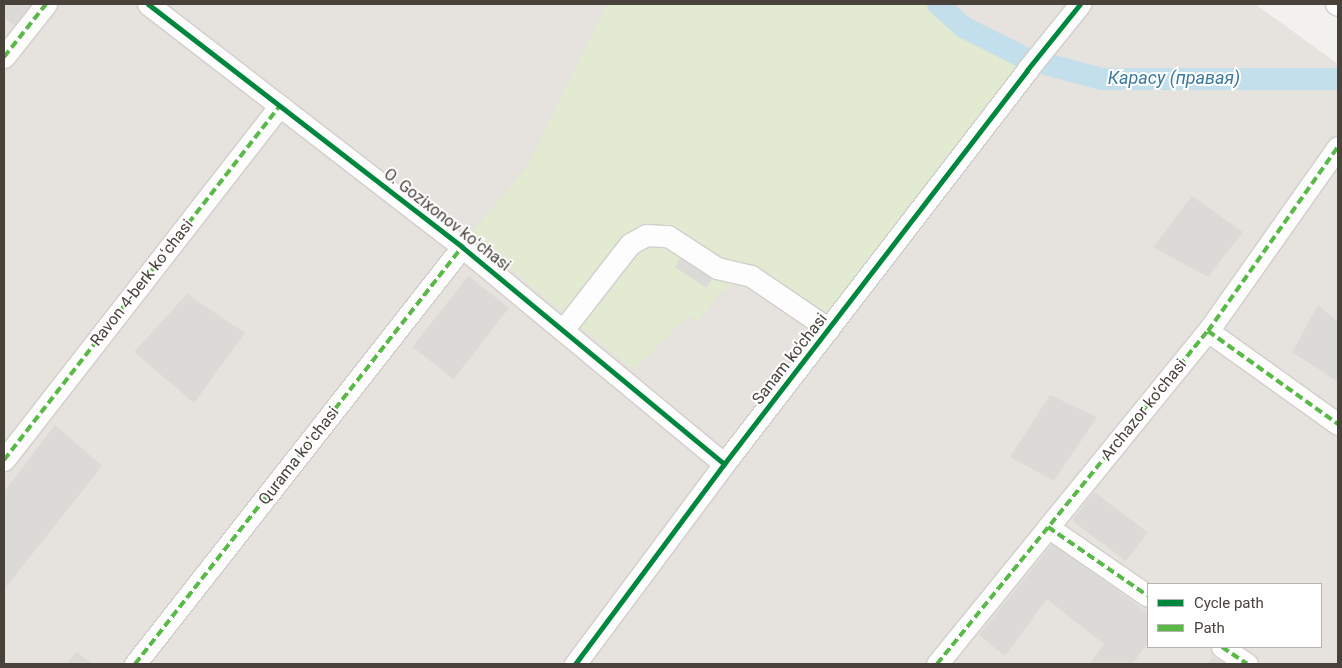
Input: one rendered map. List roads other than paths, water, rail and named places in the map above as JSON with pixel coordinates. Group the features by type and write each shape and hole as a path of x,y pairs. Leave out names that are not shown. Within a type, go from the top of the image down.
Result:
{"street":[{"path":"4,56 46,4"},
{"name":"O. Gozixonov koʻchasi","path":"148,4 462,247 724,464"},
{"name":"Sanam ko'chasi","path":"575,664 724,464 1027,70 1080,4"},
{"name":"Ravon 4-berk koʻchasi","path":"4,460 280,106"},
{"name":"Archazor ko‘chasi","path":"937,664 1208,332 1338,147"},
{"path":"563,330 630,244 646,235 668,236 717,268 751,276 829,329"},
{"name":"Qurama koʻchasi","path":"136,664 462,247"},
{"path":"1208,332 1338,424"},
{"path":"1048,528 1147,595"},
{"path":"1223,648 1247,664"}],"waterway":[{"name":"Карасу (правая)","path":"938,4 965,28 1027,59 1102,79 1338,79"}]}
